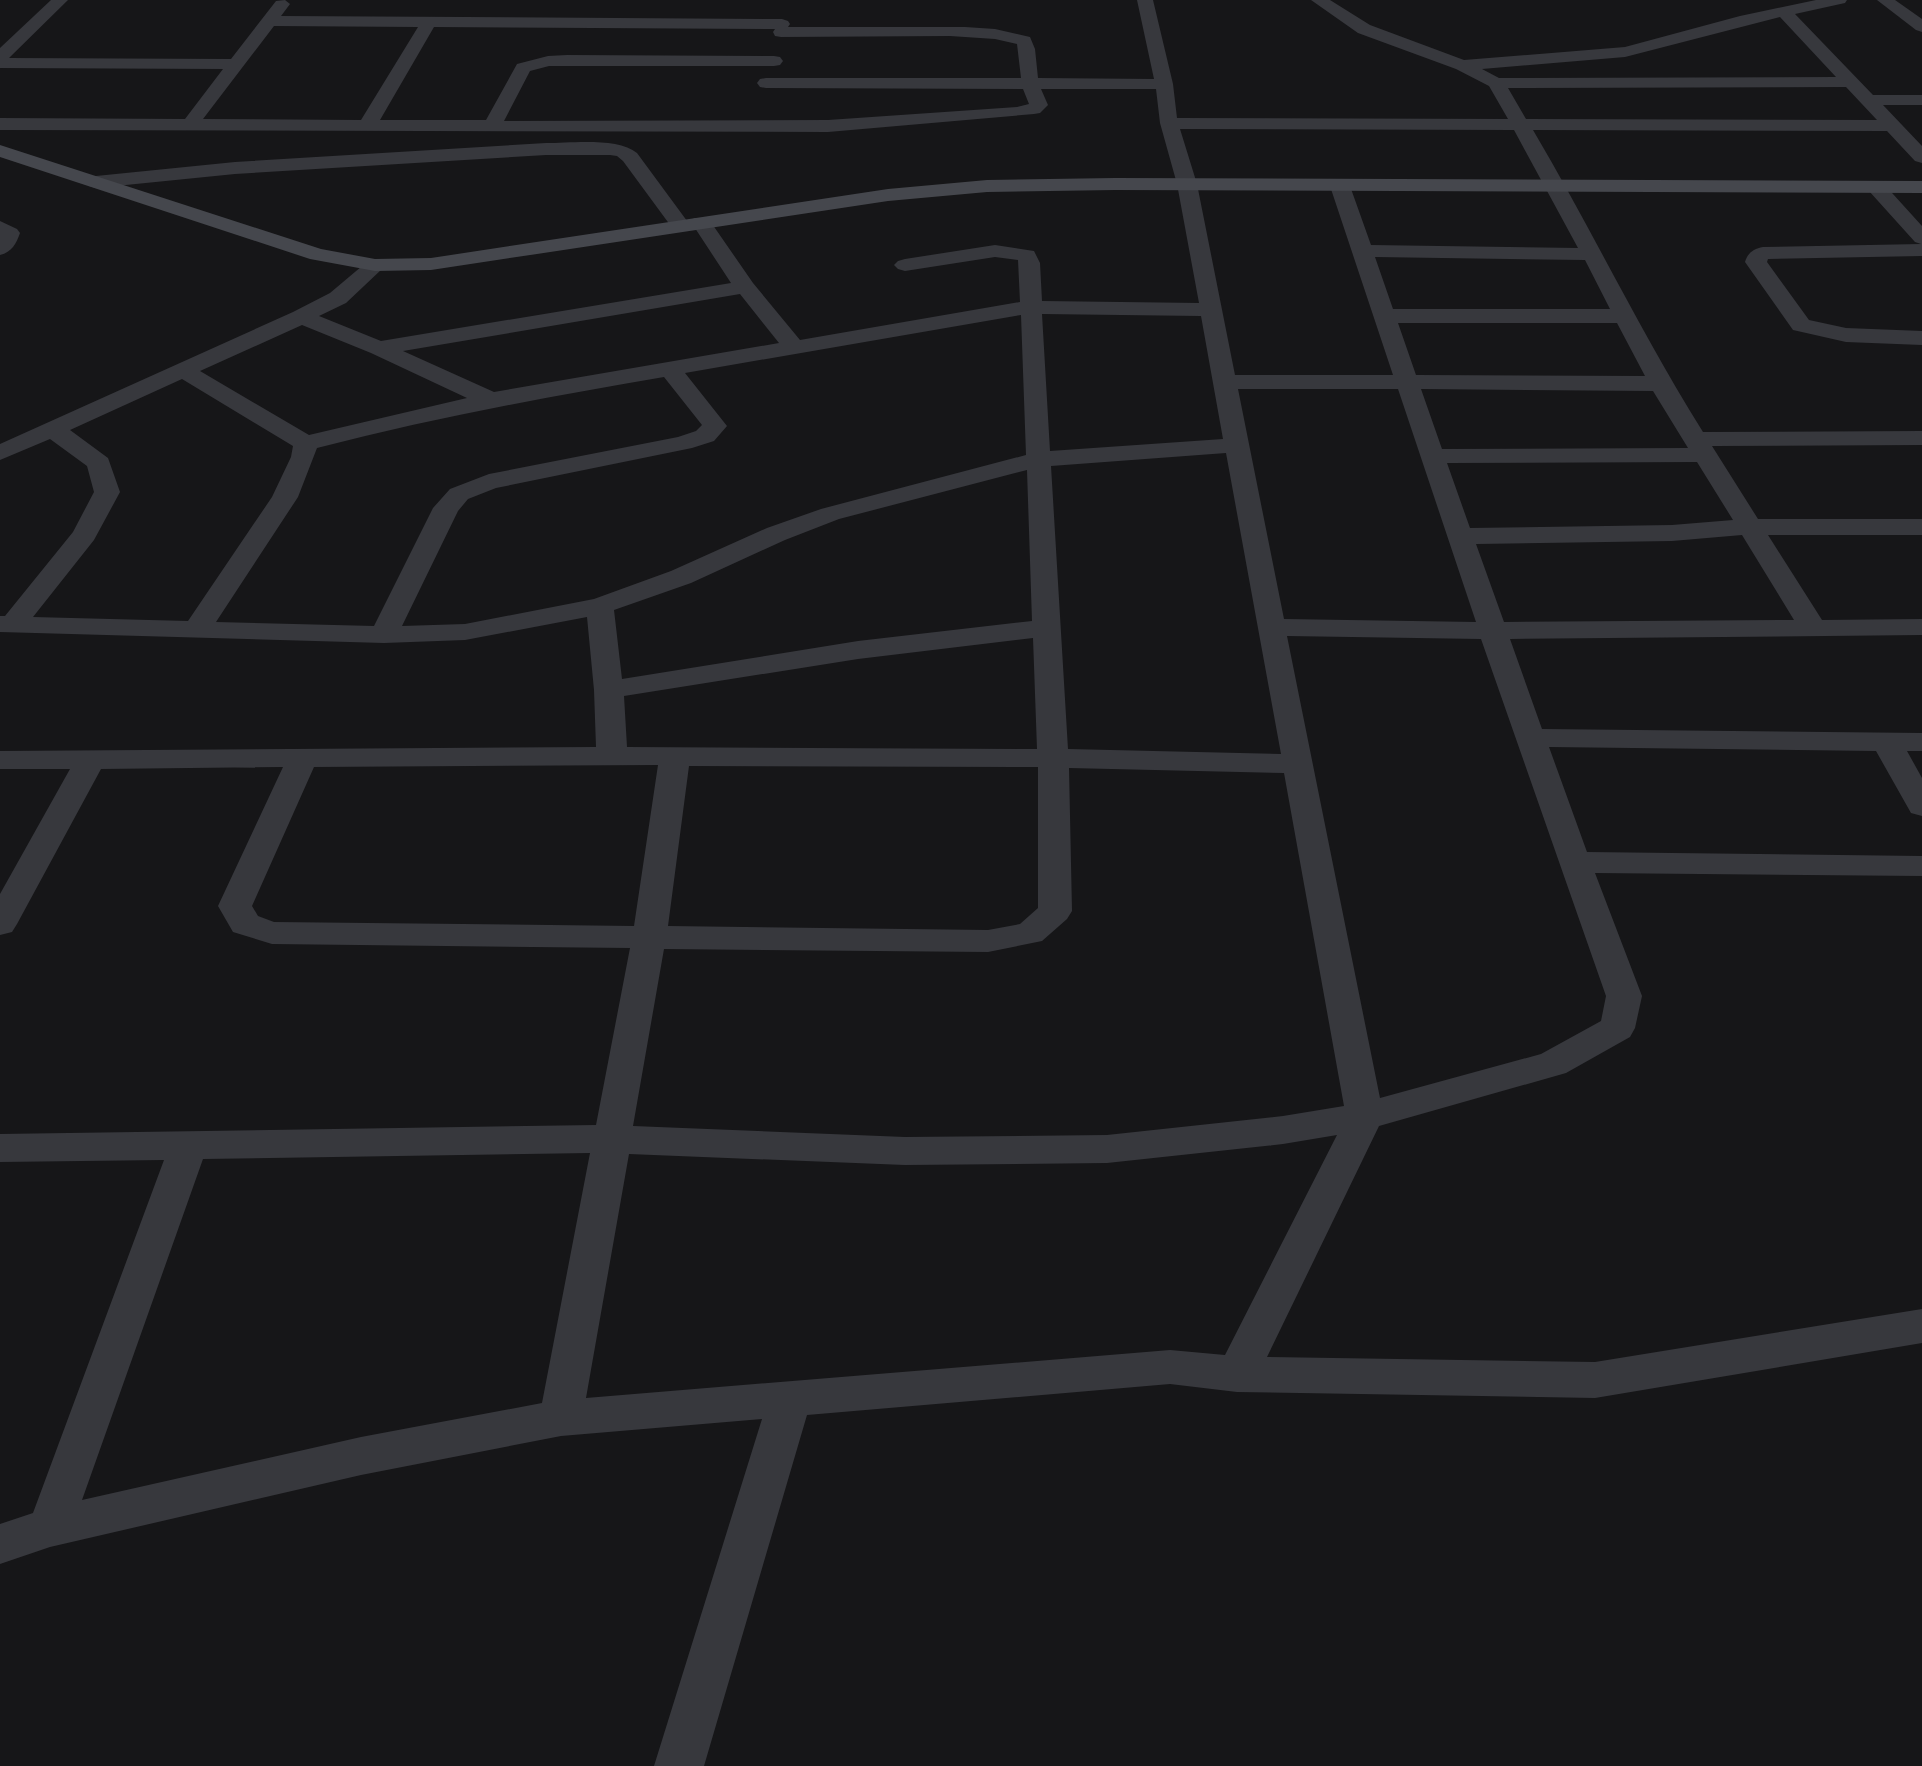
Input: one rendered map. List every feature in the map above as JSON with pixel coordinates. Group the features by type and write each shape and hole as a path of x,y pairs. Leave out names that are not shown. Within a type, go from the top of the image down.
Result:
{"main road":[{"path":"0,151 317,255 375,265 441,262 936,190 1050,184 1922,187"}],"street":[{"path":"0,57 60,0"},
{"path":"189,126 285,0"},
{"path":"1144,0 1164,84 1169,123 1187,184 1365,1116 1238,1374"},
{"path":"1319,0 1364,28 1462,65 1496,83 1852,82"},
{"path":"1462,65 1625,52 1658,45 1740,21 1839,0"},
{"path":"1885,0 1922,27"},
{"path":"392,22 401,7"},
{"path":"1899,10 1922,10"},
{"path":"1784,12 1922,157"},
{"path":"0,124 828,126 1017,112 1034,109 1039,105 1030,85 1027,49 1024,41 1010,36 784,21 506,15 429,22 268,21"},
{"path":"744,127 766,83 784,21"},
{"path":"367,126 429,22"},
{"path":"493,125 523,68 538,63 567,60 774,61"},
{"path":"0,63 235,64"},
{"path":"766,83 1164,84"},
{"path":"1496,83 1556,186 1661,384 1813,628"},
{"path":"1868,100 1922,100"},
{"path":"1169,123 1893,126"},
{"path":"515,126 517,150"},
{"path":"96,182 235,168 517,150 584,148 623,151 746,287 794,347"},
{"path":"0,1148 613,1139 905,1151 1107,1149 1284,1130 1365,1116 1553,1064 1617,1029 1624,996 1491,631 1409,382 1340,186"},
{"path":"1876,187 1922,237"},
{"path":"0,227 10,233 6,243 0,249"},
{"path":"1922,250 1763,253 1756,257 1756,262 1801,325 1846,335 1922,338"},
{"path":"303,758 235,906 245,924 272,933 988,941 1030,933 1055,911 1053,758 1029,263 1027,255 995,251 905,265"},
{"path":"1363,251 1593,254"},
{"path":"0,453 301,317 338,298 375,265"},
{"path":"379,348 746,287"},
{"path":"184,371 306,443 392,421 491,400 1030,307 1211,310"},
{"path":"1385,316 1626,316"},
{"path":"301,317 379,348 491,400"},
{"path":"384,635 446,508 459,494 489,482 683,443 705,436 715,426 670,369"},
{"path":"1225,382 1661,384"},
{"path":"7,624 85,534 107,492 99,463 52,429"},
{"path":"1433,456 1922,438"},
{"path":"197,629 285,497 303,457 306,443"},
{"path":"7,624 384,635 465,632 600,606 681,577 776,534 830,514 1040,459 1237,445"},
{"path":"1460,536 1672,533 1750,526 1922,527"},
{"path":"600,606 609,690 612,756"},
{"path":"1272,627 1491,631 1922,627"},
{"path":"609,690 858,650 1047,628"},
{"path":"1530,738 1922,742"},
{"path":"1886,741 1922,806"},
{"path":"0,760 612,756 1053,758 1297,764"},
{"path":"561,1418 649,938 675,757"},
{"path":"0,924 90,761"},
{"path":"1575,862 1922,866"},
{"path":"50,1527 189,1145"},
{"path":"0,1544 50,1527 361,1456 561,1418 1170,1367 1238,1374 1595,1380 1922,1326"},
{"path":"679,1766 790,1399"}]}
